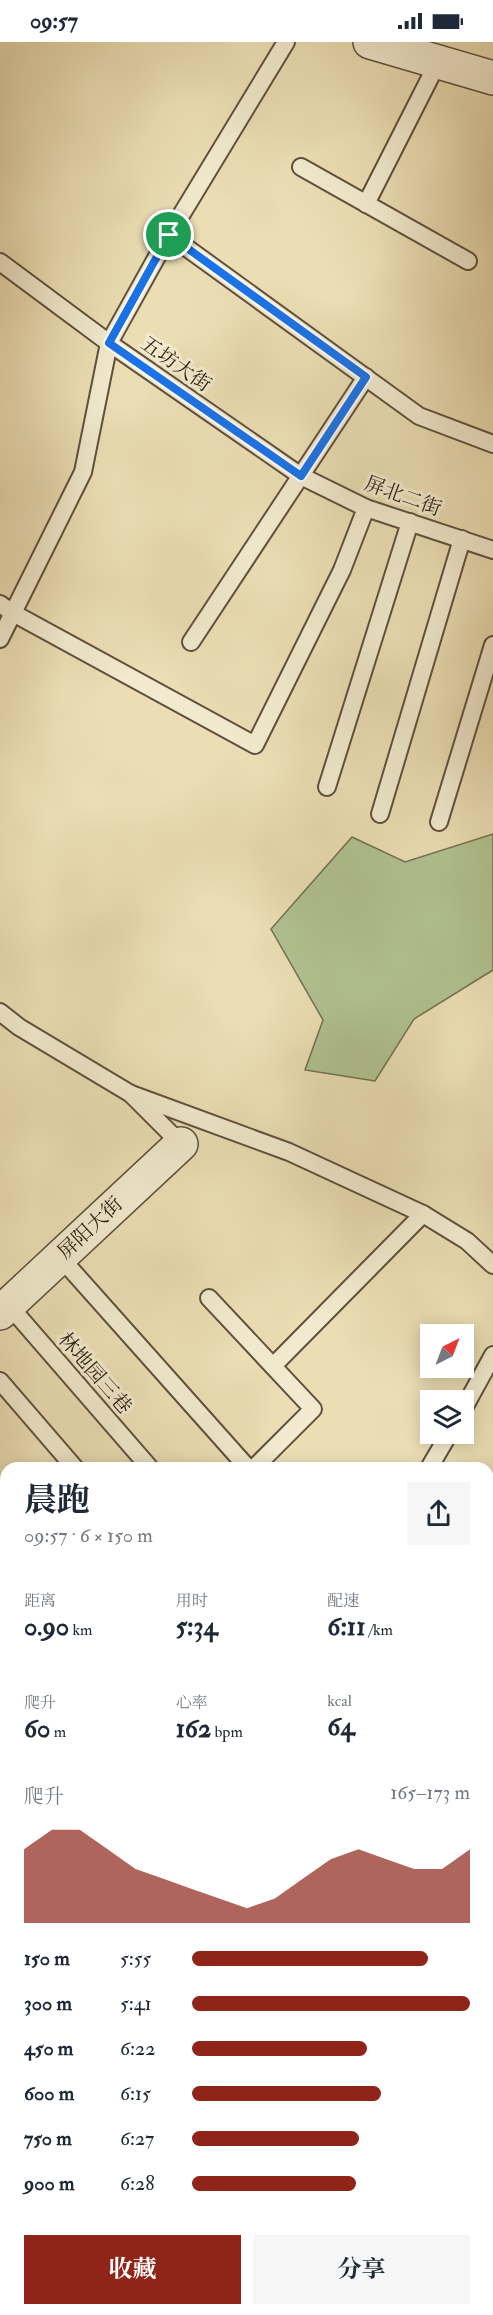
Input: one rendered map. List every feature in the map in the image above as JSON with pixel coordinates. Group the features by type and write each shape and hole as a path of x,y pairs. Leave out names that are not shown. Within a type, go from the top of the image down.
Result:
{"street":[{"path":"370,42 493,78"},
{"name":"屏阳大街","path":"3,1304 60,1257 181,1144"}],"lane":[{"path":"0,639 7,608 83,472 109,343 169,235 286,42"},
{"path":"366,204 438,62"},
{"path":"301,167 468,261"},
{"path":"169,235 419,416 493,444"},
{"name":"五坊大街","path":"0,262 109,343 301,476"},
{"path":"191,642 366,377"},
{"name":"屏北二街","path":"301,476 366,508 493,550"},
{"path":"7,608 255,745 342,570 366,508"},
{"path":"327,787 410,522"},
{"path":"380,814 462,539"},
{"path":"439,822 493,645"},
{"path":"0,1012 19,1027 131,1094 289,1152 423,1214 467,1241 493,1265"},
{"path":"131,1094 181,1144"},
{"path":"273,1366 423,1214"},
{"path":"60,1257 243,1462"},
{"path":"209,1298 313,1409 260,1462"},
{"name":"林地园三巷","path":"3,1304 145,1462"},
{"path":"474,1390 493,1355"},
{"path":"0,1381 70,1462"},
{"path":"433,1462 443,1444"}],"green space":[{"path":"493,834 493,970 414,1019 375,1081 305,1070 323,1020 271,929 352,837 405,862"}],"route":[{"path":"169,235 366,377 301,476 109,343 169,235"}]}
